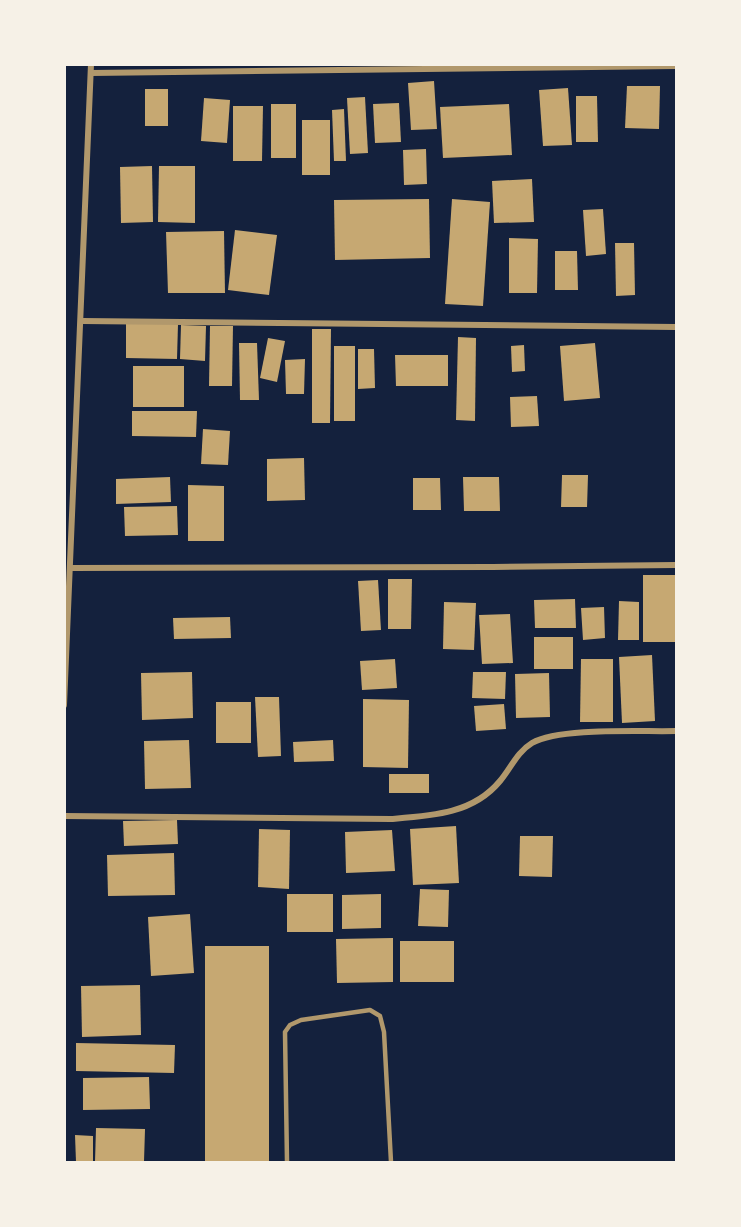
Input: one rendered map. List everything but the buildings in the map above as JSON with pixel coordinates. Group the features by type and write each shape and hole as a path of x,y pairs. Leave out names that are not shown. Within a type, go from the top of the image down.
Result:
{"street":[{"path":"64,705 92,64"},
{"path":"91,73 676,66"},
{"path":"82,321 676,327"},
{"path":"70,568 676,564"},
{"path":"64,816 380,819 430,816 451,812 480,799 499,782 521,750 533,742 555,735 575,733 676,731"}],"lane":[{"path":"287,1162 285,1032 290,1025 301,1020 370,1010 380,1016 384,1032 391,1162"}]}
